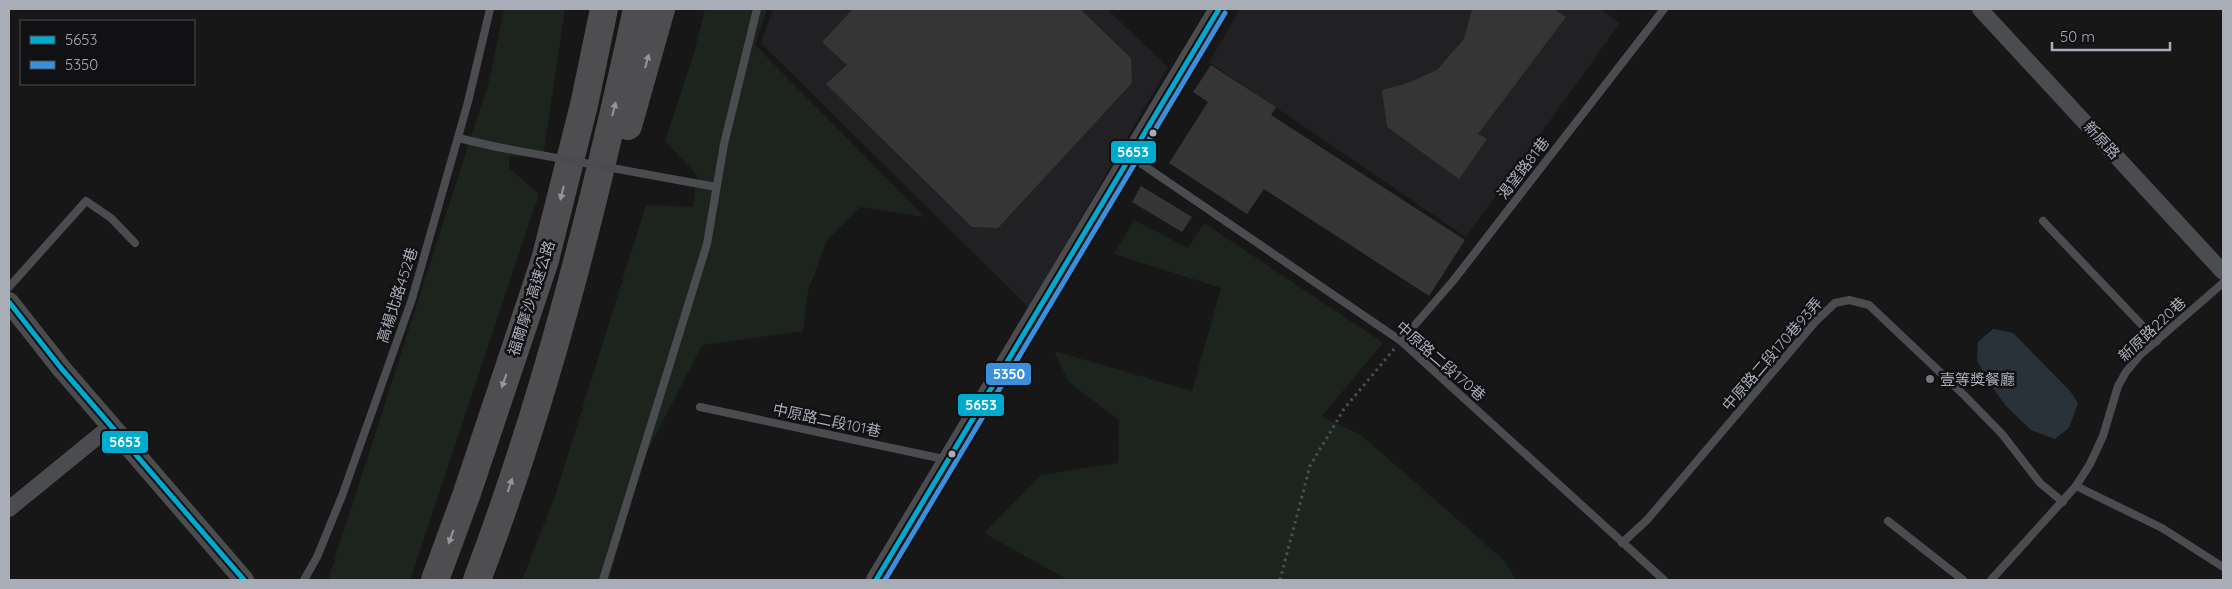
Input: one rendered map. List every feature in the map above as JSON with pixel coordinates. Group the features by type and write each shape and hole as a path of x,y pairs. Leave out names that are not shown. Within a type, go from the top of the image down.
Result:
{"highway":[{"name":"福爾摩沙高速公路","path":"435,580 467,493 545,260 584,105 604,9"},
{"name":"福爾摩沙高速公路","path":"477,580 496,532 546,374 620,88 637,9"},
{"path":"546,374 635,104 661,9"}],"street":[{"path":"876,580 1219,9"},
{"name":"新原路","path":"1980,9 2223,272"},
{"path":"9,302 61,368 244,580"},
{"path":"9,509 112,425"}],"lane":[{"name":"高楊北路452巷","path":"304,580 317,558 342,496 412,299 458,138 490,9"},
{"path":"603,580 707,244 724,144 757,9"},
{"name":"渴望路81巷","path":"1401,341 1453,281 1664,9"},
{"path":"458,138 497,147 716,187"},
{"name":"中原路二段170巷","path":"1130,156 1401,341 1664,580"},
{"path":"9,287 86,201 111,218 135,243"},
{"path":"2043,221 2157,341"},
{"name":"新原路220巷","path":"1991,580 2076,486 2090,464 2103,436 2118,386 2126,372 2140,355 2223,283"},
{"name":"中原路二段170巷93弄","path":"1622,543 1648,520 1816,321 1835,303 1848,300 1869,305 1962,393 2002,434 2040,483 2063,502"},
{"name":"中原路二段101巷","path":"700,407 948,460"},
{"path":"2076,486 2162,528 2223,567"},
{"path":"1888,521 1963,580"}],"path":[{"path":"1280,580 1310,466 1344,409 1401,341"}],"shaded area":[{"path":"504,9 565,9 543,157 509,156 509,168 539,194 410,580 328,580 490,78"},
{"path":"705,9 767,9 755,45 925,217 860,207 827,240 808,291 803,331 702,345 644,458 609,580 522,580 555,496 646,205 693,207 697,175 665,141 694,53"},
{"path":"773,9 1107,9 1168,67 1029,308 761,43"},
{"path":"1240,9 1600,9 1620,23 1466,237 1209,62"},
{"path":"1134,220 1188,248 1204,223 1383,343 1321,417 1360,434 1505,561 1516,580 1068,580 984,533 1041,475 1118,463 1119,420 1069,382 1054,351 1192,391 1221,288 1114,254"},
{"path":"1993,329 2013,333 2070,391 2078,403 2069,428 2055,439 2031,430 2006,406 1988,381 1977,360 1978,342"}],"building":[{"path":"853,9 1080,9 1131,58 1132,83 998,228 972,227 826,84 847,65 822,42"},
{"path":"1472,9 1554,9 1566,17 1478,134 1487,139 1459,179 1387,127 1382,90 1405,84 1437,70 1464,39"},
{"path":"1211,65 1276,107 1271,115 1465,240 1429,296 1264,189 1247,214 1169,163 1208,102 1193,92"},
{"path":"1141,186 1192,217 1182,232 1132,202"}],"transit line":[{"name":"5653","path":"876,580 1219,9"},
{"name":"5350","path":"885,580 1225,13"},
{"name":"5653","path":"9,302 61,368 244,580"}],"place":[{"name":"壹等獎餐廳","path":"1930,379"}]}
